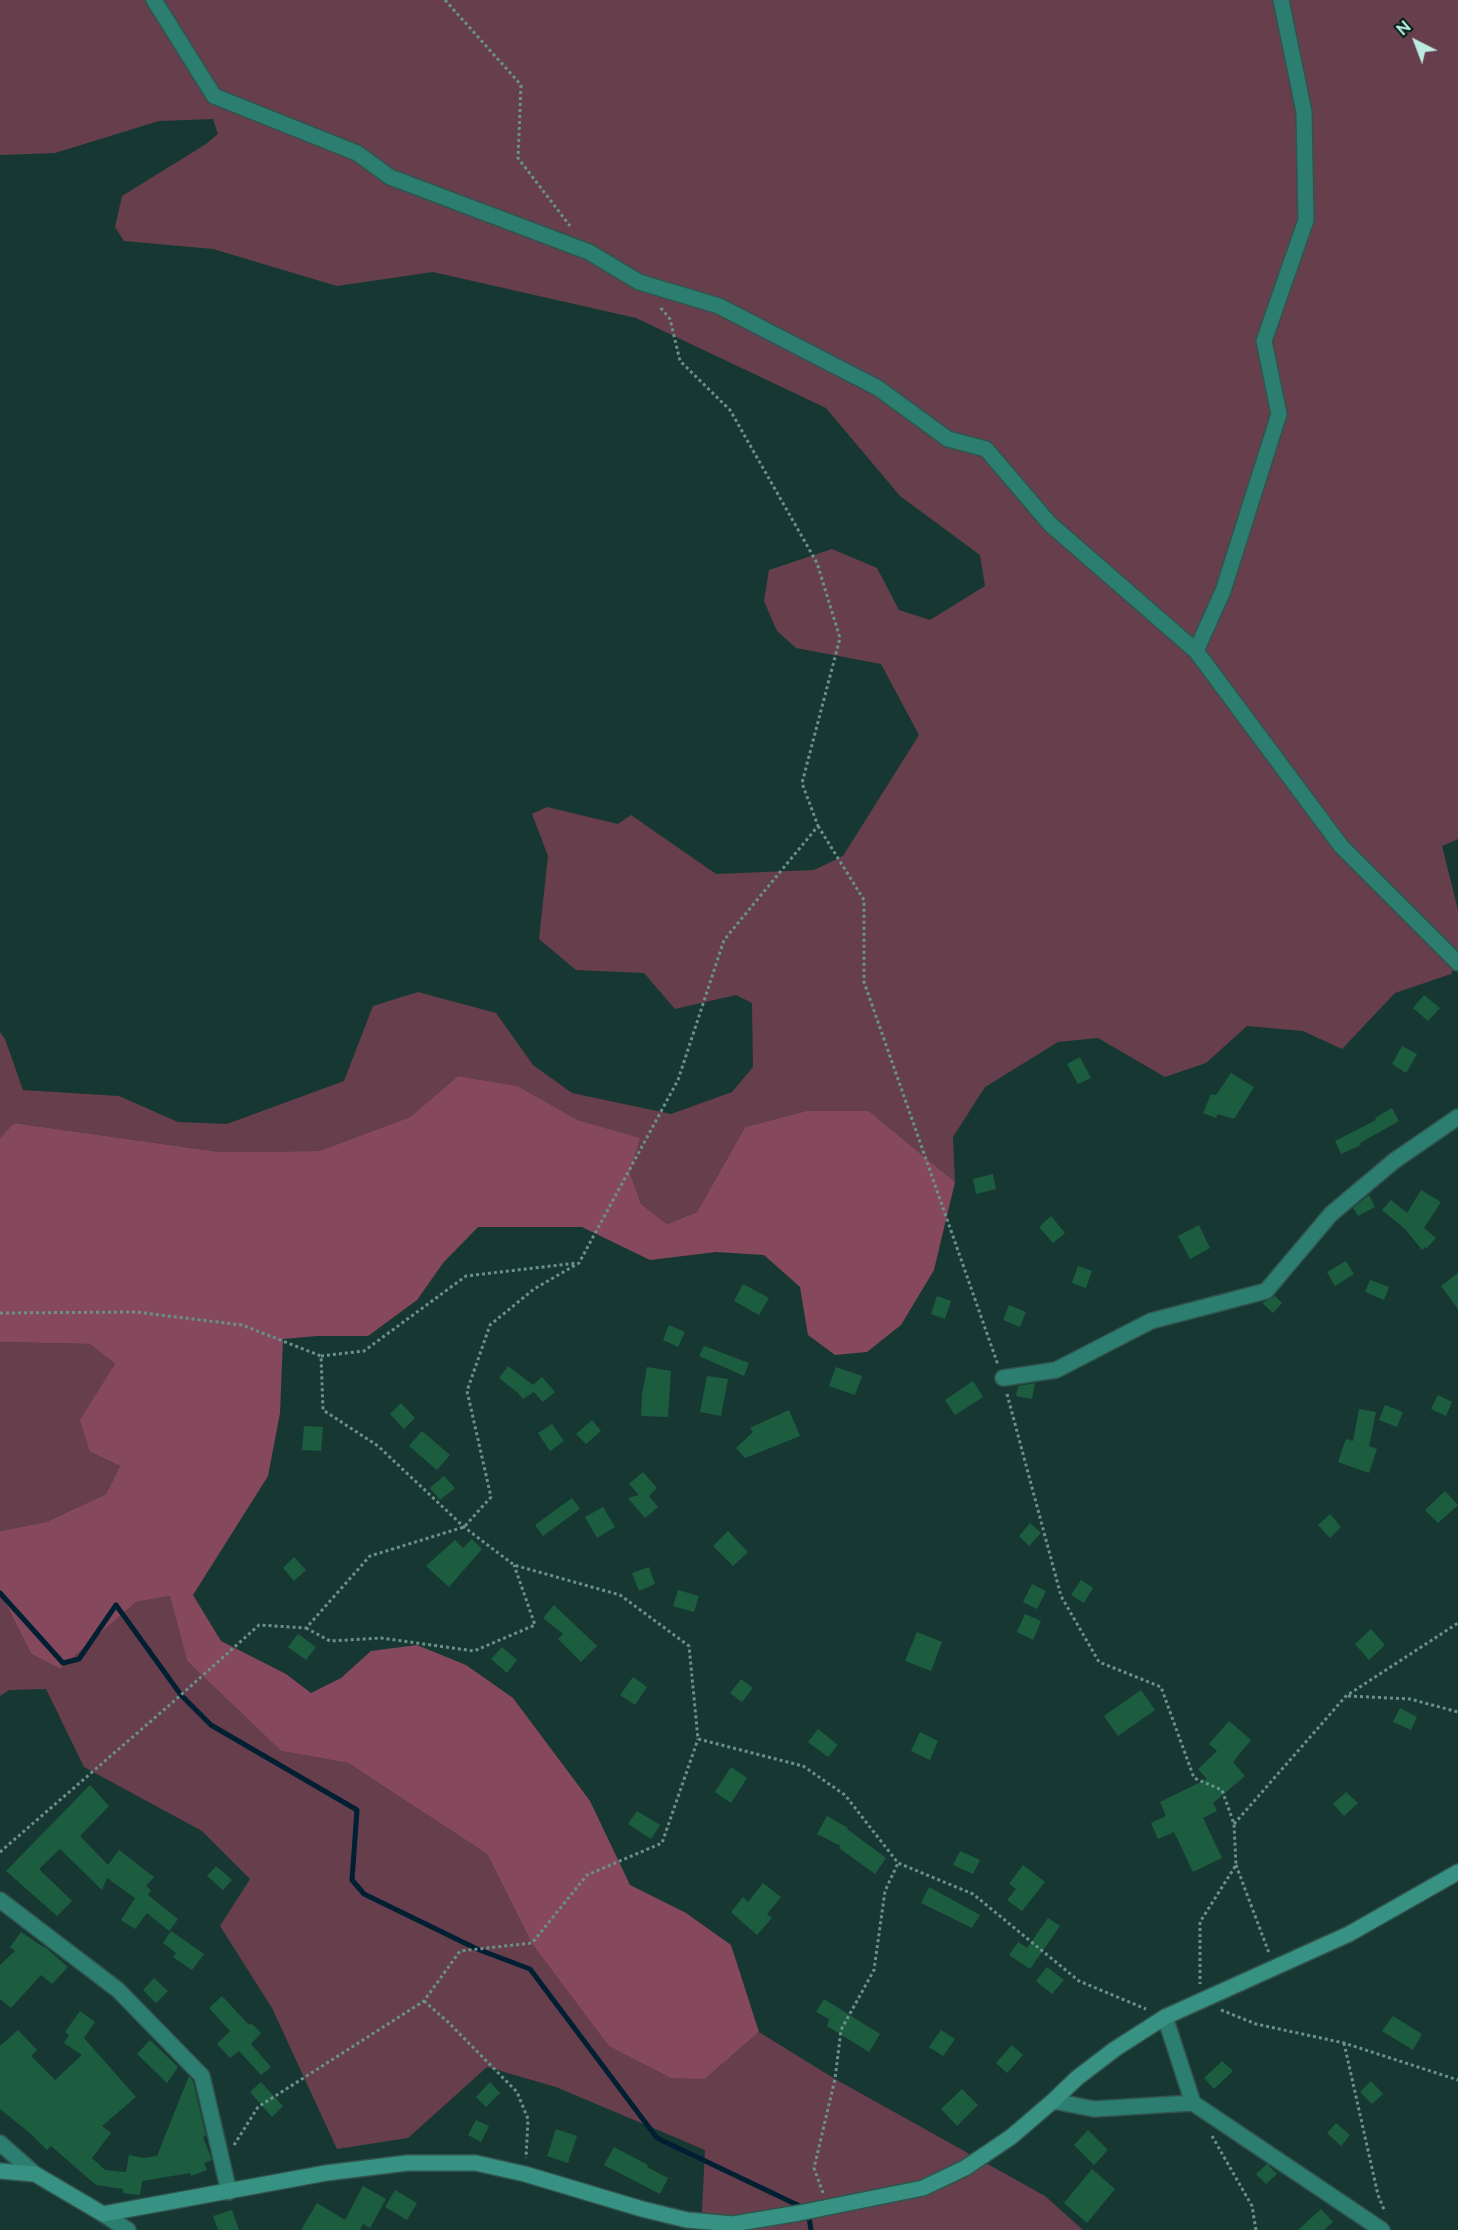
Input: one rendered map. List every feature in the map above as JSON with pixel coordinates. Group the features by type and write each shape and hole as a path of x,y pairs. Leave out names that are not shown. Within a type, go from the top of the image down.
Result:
{"street":[{"path":"154,0 214,96 357,153 390,177 589,252 639,282 719,306 878,388 948,439 986,449 1050,524 1196,651 1341,846 1458,963"},
{"path":"1196,651 1223,591 1279,414 1264,341 1306,220 1304,112 1281,0"},
{"path":"1003,1378 1056,1370 1151,1321 1266,1291 1331,1214 1394,1161 1458,1117"},
{"path":"103,2214 326,2173 407,2163 476,2163 525,2174 683,2225 733,2223 799,2213 923,2188 965,2168 1011,2137 1084,2072 1165,2017 1349,1934 1458,1872"},
{"path":"0,1900 118,1990 202,2076 229,2192"},
{"path":"1165,2017 1193,2103"},
{"path":"1053,2101 1094,2109 1193,2103 1386,2226"},
{"path":"0,2143 35,2174 128,2230"},
{"path":"0,2171 35,2174"}],"path":[{"path":"445,0 521,85 518,158 589,252"},
{"path":"639,282 670,319 680,361 730,410 817,562 840,638 802,783 818,826 864,900 864,982 1003,1378 1061,1596 1098,1662 1161,1687 1194,1778 1222,1790 1234,1824 1236,1865 1275,1968"},
{"path":"306,1628 370,1556 464,1527 491,1497 467,1391 490,1325 534,1289 579,1263 678,1080 724,940 818,826"},
{"path":"0,1313 136,1312 242,1325 321,1356 364,1351 466,1276 579,1263"},
{"path":"222,2164 258,2107 424,2001 460,1952 532,1943 587,1875 662,1844 698,1739 689,1646 620,1595 514,1565 464,1527 378,1446 323,1410 321,1356"},
{"path":"0,1852 259,1625 306,1628 330,1641 381,1638 474,1651 535,1625 514,1565"},
{"path":"1234,1824 1346,1696 1458,1623"},
{"path":"1346,1696 1410,1699 1458,1712"},
{"path":"698,1739 803,1766 845,1795 898,1863 973,1894 1079,1981 1165,2017"},
{"path":"828,2207 814,2168 835,2079 841,2030 874,1970 885,1891 898,1863"},
{"path":"1236,1865 1200,1922 1200,2001 1256,2024 1344,2043 1458,2079"},
{"path":"424,2001 517,2092 528,2119 525,2174"},
{"path":"1344,2043 1386,2226"},
{"path":"1209,2131 1252,2206 1256,2230"}],"shaded area":[{"path":"0,0 1458,0 1458,839 1442,846 1458,910 1458,960 1451,974 1395,993 1342,1049 1303,1031 1247,1026 1206,1063 1165,1077 1098,1038 1058,1042 985,1087 953,1137 955,1182 869,1111 806,1111 745,1127 697,1212 667,1224 641,1204 630,1173 639,1138 578,1120 518,1086 458,1076 410,1117 319,1151 220,1152 14,1123 0,1138 0,1032 5,1039 23,1090 119,1096 178,1122 227,1124 344,1081 373,1006 418,992 496,1013 533,1065 572,1093 671,1114 732,1092 753,1067 752,1003 736,995 675,1009 644,973 576,970 539,939 548,856 532,814 547,807 618,824 631,815 716,874 814,870 843,856 919,735 881,664 796,648 777,631 764,601 769,570 832,549 877,568 899,610 930,620 985,586 980,555 900,496 826,408 636,318 433,272 337,286 213,249 124,241 115,227 122,196 206,144 218,134 213,119 159,121 55,153 0,155"},
{"path":"458,1076 518,1086 578,1120 640,1138 630,1173 641,1204 667,1224 697,1212 745,1127 806,1111 869,1111 955,1182 934,1270 901,1325 867,1352 835,1355 808,1335 800,1287 764,1255 716,1252 650,1260 582,1227 478,1227 443,1263 417,1300 368,1336 283,1339 280,1413 268,1476 193,1595 221,1641 286,1674 311,1693 341,1678 371,1651 417,1645 466,1665 513,1698 590,1801 630,1885 686,1913 731,1945 759,2032 705,2079 671,2078 609,2046 531,1942 487,1854 348,1763 281,1751 187,1661 170,1596 136,1602 60,1669 31,1654 0,1592 0,1531 46,1522 106,1494 120,1466 90,1452 80,1420 115,1364 90,1344 0,1342 0,1138 14,1123 220,1152 319,1151 410,1117"},
{"path":"0,1342 90,1344 115,1364 90,1452 120,1466 106,1494 46,1522 0,1531"},
{"path":"0,1592 31,1654 60,1669 136,1602 170,1596 187,1661 281,1751 348,1763 487,1854 531,1942 705,2079 759,2032 835,2079 1045,2196 1083,2230 701,2230 705,2150 556,2087 487,2067 408,2138 337,2149 272,2008 220,1926 250,1879 202,1831 84,1767 46,1689 9,1690 0,1696"}],"building":[{"path":"1424,995 1440,1008 1428,1021 1413,1008"},
{"path":"1402,1046 1417,1054 1406,1073 1392,1064"},
{"path":"1080,1057 1091,1078 1078,1084 1067,1064"},
{"path":"1231,1073 1254,1087 1234,1119 1218,1114 1216,1118 1203,1113 1211,1094 1216,1095"},
{"path":"1392,1108 1399,1121 1360,1143 1361,1145 1341,1154 1335,1141 1376,1120 1375,1118"},
{"path":"993,1174 996,1189 976,1194 973,1179"},
{"path":"1421,1190 1441,1202 1424,1228 1436,1238 1422,1250 1405,1229 1382,1210 1391,1200 1407,1213"},
{"path":"1369,1195 1375,1207 1358,1216 1353,1208"},
{"path":"1051,1216 1065,1233 1053,1243 1039,1227"},
{"path":"1199,1225 1210,1248 1190,1259 1178,1236"},
{"path":"1346,1261 1354,1274 1335,1286 1327,1272"},
{"path":"1078,1266 1092,1271 1086,1288 1072,1283"},
{"path":"1458,1273 1458,1309 1441,1286"},
{"path":"1370,1280 1389,1287 1384,1300 1365,1292"},
{"path":"743,1284 769,1298 759,1315 734,1301"},
{"path":"937,1296 951,1301 945,1319 931,1314"},
{"path":"1275,1296 1282,1303 1273,1313 1262,1303"},
{"path":"1009,1305 1026,1312 1020,1327 1003,1320"},
{"path":"669,1325 685,1332 678,1347 663,1340"},
{"path":"704,1346 749,1363 744,1376 699,1356"},
{"path":"508,1366 533,1385 542,1377 555,1392 543,1402 534,1392 523,1399 499,1378"},
{"path":"647,1367 671,1371 668,1417 641,1416"},
{"path":"836,1367 862,1376 855,1395 829,1386"},
{"path":"707,1376 728,1379 721,1416 700,1412"},
{"path":"973,1381 983,1397 955,1415 945,1400"},
{"path":"1035,1383 1032,1399 1016,1396 1018,1386"},
{"path":"1438,1395 1452,1402 1446,1416 1431,1409"},
{"path":"401,1403 415,1418 404,1429 390,1414"},
{"path":"1385,1405 1403,1412 1397,1427 1379,1420"},
{"path":"1359,1409 1376,1412 1369,1446 1377,1449 1369,1473 1338,1462 1346,1439 1353,1441"},
{"path":"789,1410 800,1436 745,1458 736,1448 753,1432 750,1428"},
{"path":"592,1420 601,1431 586,1444 576,1434"},
{"path":"552,1424 564,1441 550,1451 538,1433"},
{"path":"304,1426 323,1427 321,1451 302,1450"},
{"path":"422,1431 450,1455 437,1470 409,1446"},
{"path":"643,1472 657,1488 649,1496 658,1507 645,1518 628,1498 639,1495 629,1484"},
{"path":"444,1476 455,1488 440,1500 430,1488"},
{"path":"1445,1491 1458,1505 1438,1523 1425,1510"},
{"path":"572,1498 580,1509 543,1536 535,1525"},
{"path":"603,1507 615,1527 597,1538 585,1517"},
{"path":"1330,1514 1341,1527 1330,1538 1318,1525"},
{"path":"1030,1523 1041,1533 1029,1546 1019,1536"},
{"path":"728,1531 748,1552 733,1566 713,1546"},
{"path":"472,1539 482,1549 449,1587 426,1566 455,1540 463,1548"},
{"path":"294,1557 306,1570 294,1581 283,1568"},
{"path":"649,1567 655,1584 639,1591 632,1573"},
{"path":"1081,1580 1093,1588 1084,1603 1071,1595"},
{"path":"1032,1584 1046,1591 1037,1609 1023,1602"},
{"path":"678,1590 699,1596 694,1612 673,1606"},
{"path":"554,1605 597,1646 581,1662 558,1639 563,1634 543,1618"},
{"path":"1025,1614 1041,1621 1033,1640 1017,1632"},
{"path":"1371,1629 1385,1645 1369,1660 1355,1644"},
{"path":"917,1632 942,1642 931,1671 905,1661"},
{"path":"298,1634 316,1647 306,1660 288,1647"},
{"path":"502,1647 517,1660 507,1673 491,1659"},
{"path":"633,1677 647,1687 635,1705 620,1695"},
{"path":"741,1679 753,1688 742,1702 730,1693"},
{"path":"1141,1690 1155,1710 1118,1736 1104,1716"},
{"path":"1400,1708 1417,1717 1411,1730 1393,1722"},
{"path":"1229,1721 1251,1740 1233,1762 1245,1776 1213,1803 1217,1811 1203,1818 1222,1858 1193,1872 1174,1832 1158,1839 1151,1823 1166,1816 1160,1802 1207,1779 1198,1769 1217,1751 1209,1744"},
{"path":"818,1729 838,1745 828,1757 808,1742"},
{"path":"920,1732 938,1741 930,1760 911,1751"},
{"path":"731,1767 747,1778 731,1803 715,1792"},
{"path":"90,1785 109,1806 80,1836 108,1865 119,1850 154,1877 146,1886 151,1890 148,1895 178,1919 169,1931 147,1913 135,1929 121,1920 135,1898 107,1878 102,1890 60,1849 39,1869 72,1901 57,1916 6,1871"},
{"path":"1346,1792 1358,1803 1344,1816 1333,1804"},
{"path":"637,1811 660,1825 651,1839 628,1824"},
{"path":"827,1816 848,1828 886,1858 875,1874 839,1848 841,1846 817,1834"},
{"path":"960,1851 980,1860 973,1874 953,1865"},
{"path":"1023,1865 1045,1882 1022,1911 1007,1900 1016,1889 1009,1884"},
{"path":"216,1866 232,1880 223,1890 207,1876"},
{"path":"763,1883 781,1897 767,1914 772,1918 757,1935 731,1912 743,1897 748,1902"},
{"path":"929,1887 980,1915 972,1928 921,1903"},
{"path":"1048,1918 1060,1926 1030,1969 1009,1955 1018,1942 1027,1948"},
{"path":"171,1931 204,1954 192,1970 173,1957 176,1953 163,1943"},
{"path":"21,1932 44,1946 68,1967 52,1984 41,1975 11,2008 0,1999 0,1965 15,1951 10,1947"},
{"path":"1047,1967 1064,1980 1052,1994 1036,1981"},
{"path":"154,1978 168,1991 156,2003 143,1990"},
{"path":"222,1996 249,2025 251,2023 261,2033 251,2044 271,2067 261,2075 239,2051 230,2058 217,2044 230,2031 209,2008"},
{"path":"824,1999 880,2034 869,2052 827,2026 829,2019 816,2012"},
{"path":"80,2011 95,2022 84,2038 136,2097 102,2126 111,2133 92,2158 105,2170 126,2172 129,2155 144,2158 157,2156 189,2076 193,2081 206,2136 203,2137 212,2160 204,2163 207,2170 191,2176 190,2173 142,2181 140,2195 123,2193 123,2189 96,2185 51,2146 47,2150 0,2109 0,2046 18,2030 37,2050 31,2056 55,2080 82,2055 64,2043 69,2035 65,2032"},
{"path":"1393,2016 1422,2034 1413,2050 1382,2031"},
{"path":"941,2030 955,2039 943,2056 929,2047"},
{"path":"150,2040 178,2067 167,2083 137,2054"},
{"path":"1012,2045 1023,2055 1007,2073 996,2063"},
{"path":"1222,2061 1233,2071 1214,2089 1204,2078"},
{"path":"1371,2081 1383,2094 1372,2104 1360,2092"},
{"path":"261,2082 283,2106 272,2117 250,2092"},
{"path":"490,2082 500,2093 486,2107 476,2097"},
{"path":"962,2089 978,2105 957,2126 941,2109"},
{"path":"476,2120 489,2126 481,2142 468,2135"},
{"path":"1336,2123 1350,2135 1341,2146 1327,2133"},
{"path":"556,2129 577,2136 568,2163 547,2156"},
{"path":"1088,2130 1108,2150 1094,2165 1074,2145"},
{"path":"614,2147 668,2178 660,2194 604,2165"},
{"path":"1267,2164 1277,2174 1266,2184 1256,2174"},
{"path":"1092,2169 1115,2189 1087,2223 1064,2203"},
{"path":"363,2186 386,2199 370,2228 363,2224 360,2229 362,2230 301,2230 317,2203 345,2220"},
{"path":"395,2190 417,2203 407,2220 385,2207"},
{"path":"1321,2209 1333,2222 1324,2230 1298,2230"},
{"path":"232,2210 239,2230 218,2230 213,2216"}],"waterway":[{"path":"0,1593 63,1663 79,1659 116,1605 181,1695 211,1725 357,1810 352,1880 364,1894 477,1949 530,1969 657,2138 808,2210 811,2230"}]}
